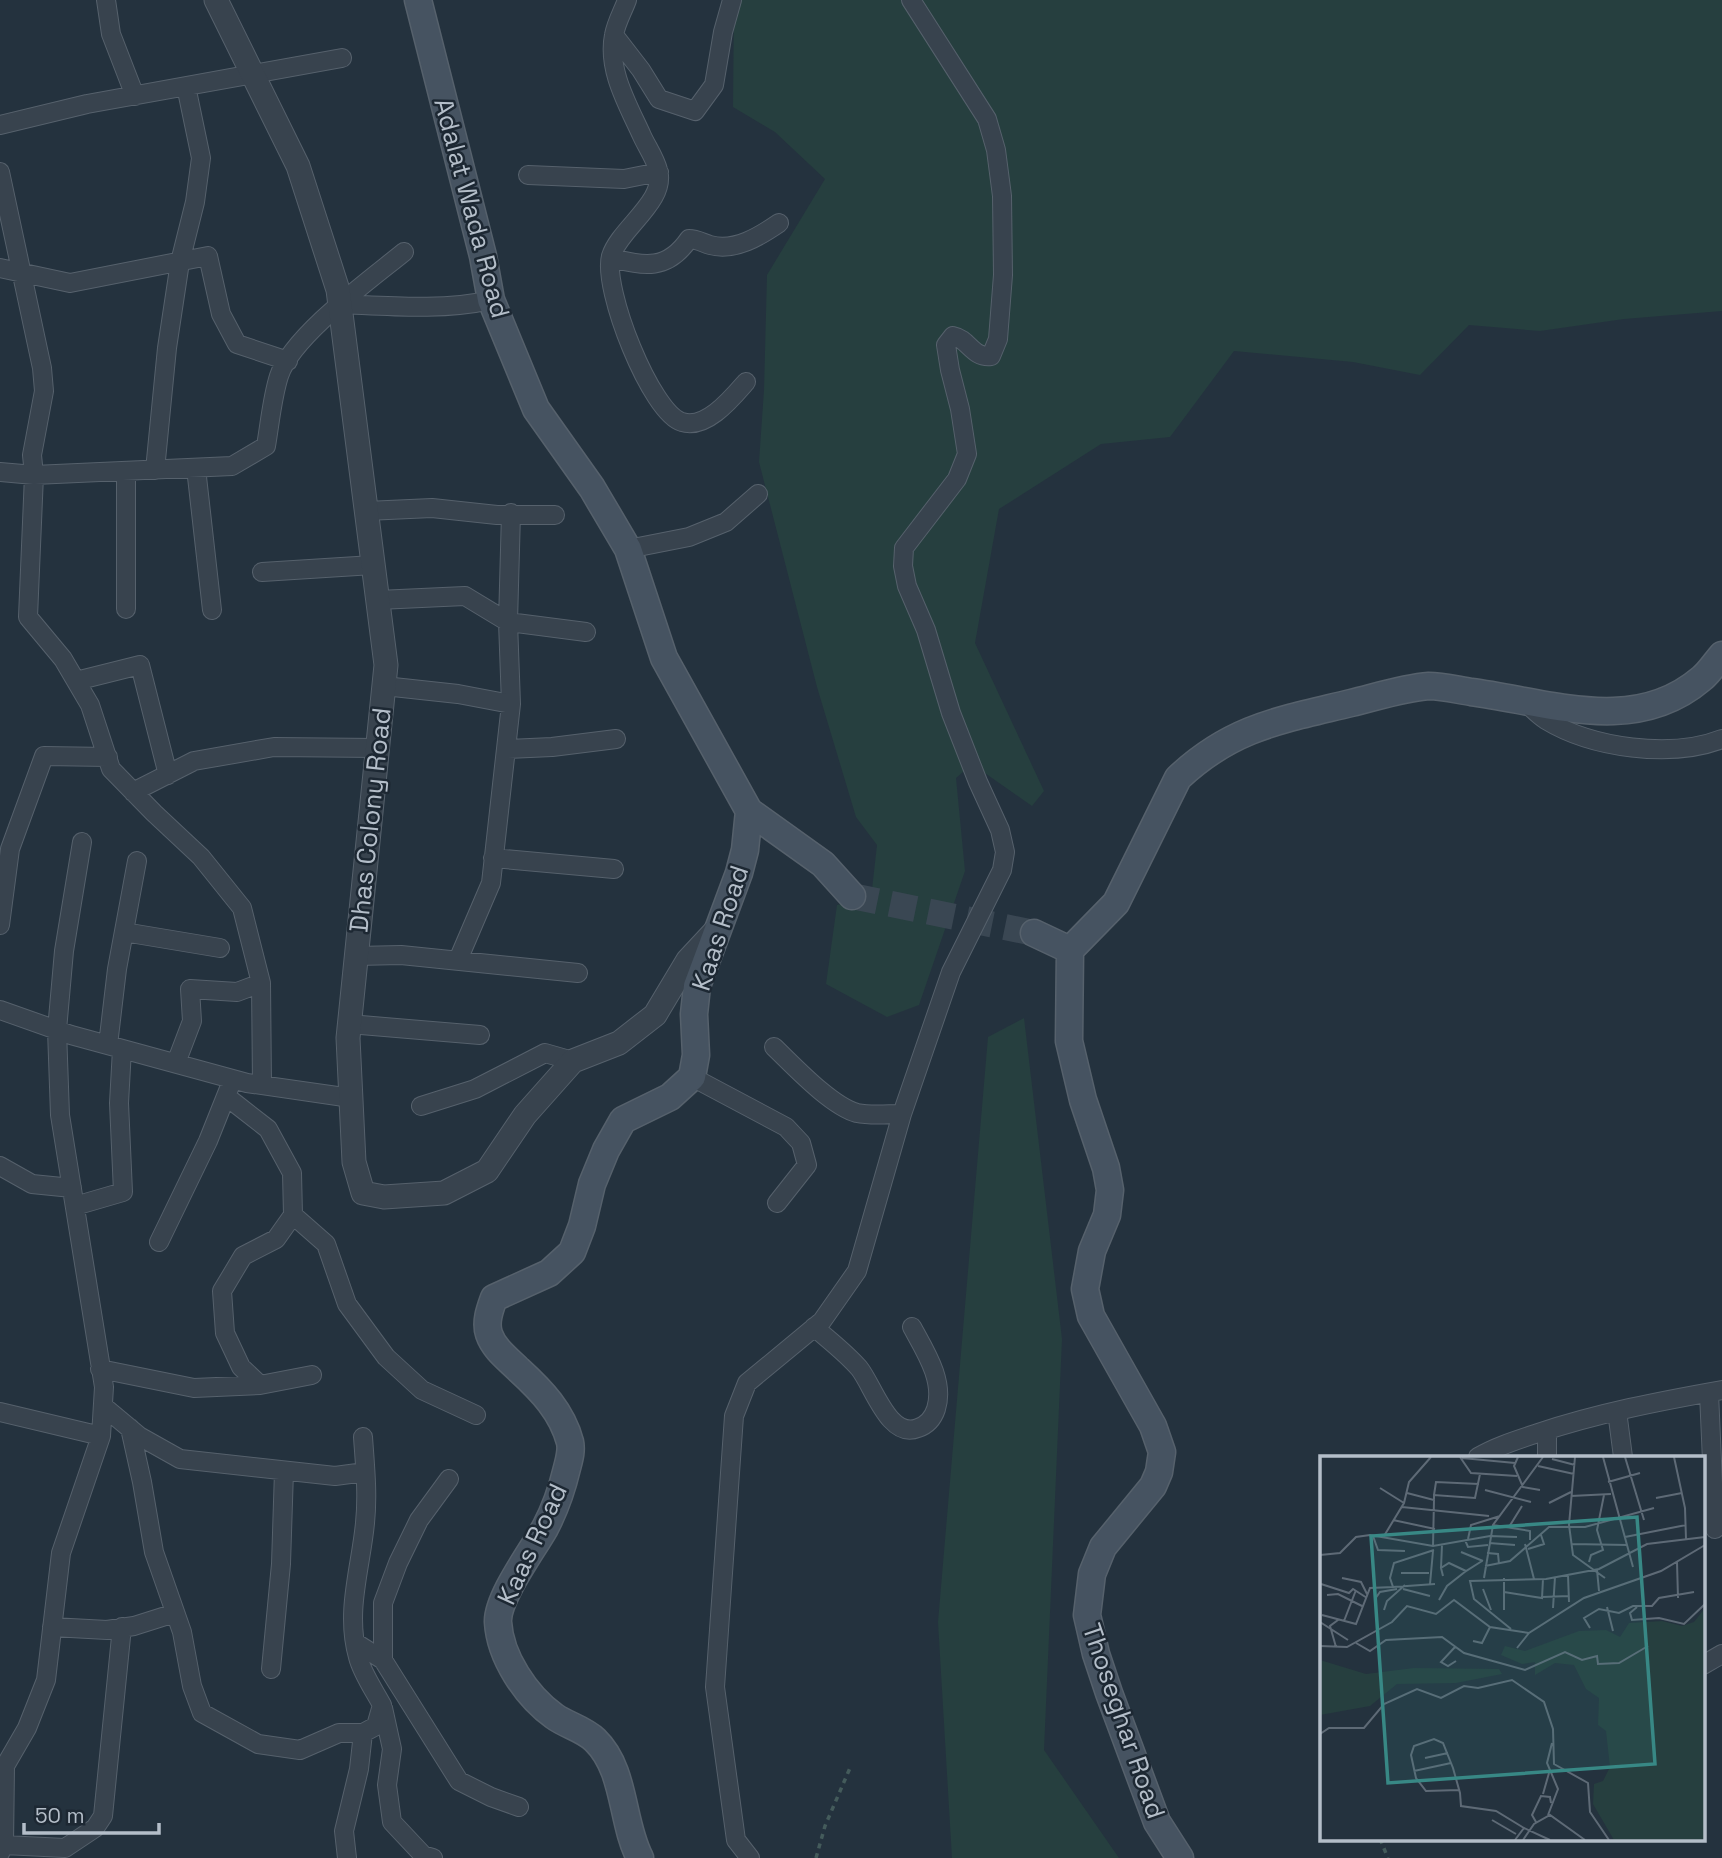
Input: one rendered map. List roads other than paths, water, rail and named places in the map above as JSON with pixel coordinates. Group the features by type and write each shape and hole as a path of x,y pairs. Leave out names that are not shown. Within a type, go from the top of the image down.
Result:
{"main road":[{"name":"Adalat Wada Road","path":"418,0 483,256 491,300 536,409 592,488 628,549 664,659 749,811 823,864 852,896"},
{"path":"1034,933 1070,950 1116,903 1178,778 1193,764 1236,736 1267,724 1430,686 1581,712 1641,709 1671,699 1702,679 1722,655"},
{"name":"Kaas Road","path":"640,1858 626,1820 618,1783 607,1756 594,1739 555,1717 536,1701 513,1667 502,1644 498,1621 501,1605 546,1525 562,1490 571,1447 564,1420 558,1412 537,1385 498,1351 488,1333 488,1315 494,1298 548,1273 572,1252 582,1226 592,1184 606,1150 623,1120 670,1097 692,1077 696,1055 694,1014 697,986 739,873 749,811"},
{"name":"Thoseghar Road","path":"1070,950 1069,1041 1083,1100 1106,1168 1110,1190 1107,1215 1092,1251 1084,1289 1091,1316 1153,1426 1162,1452 1159,1472 1153,1486 1103,1547 1092,1574 1087,1615 1100,1667 1157,1822 1180,1858"}],"street":[{"path":"106,0 111,34 135,96"},
{"name":"Dhas Colony Road","path":"216,0 298,166 338,290 378,600 386,665 349,1024 354,1162 363,1193 384,1197 443,1193 487,1171 525,1115 573,1062 619,1043 654,1015 688,960 718,928"},
{"path":"627,0 614,35 614,72 659,172 654,199 618,241 611,258 610,282 630,345 662,404 676,421 687,424 701,421 725,406 746,382"},
{"path":"614,35 641,69 659,99 695,111 714,85 723,32 732,0"},
{"path":"750,1858 736,1840 715,1687 734,1416 747,1382 822,1321 857,1270 902,1114 951,972 1002,870 1005,852 1000,830 951,713 926,630 907,586 903,566 904,548 957,479 967,454 946,345 953,336 960,338 977,355 991,356 998,339 1003,275 1002,196 996,150 987,119 911,0"},
{"path":"0,125 87,104 342,58"},
{"path":"155,470 167,348 180,262 195,202 201,158 186,86"},
{"path":"0,172 23,271 44,391 33,441 28,617 63,659 90,705 111,769 201,857 242,908 261,983 262,1085"},
{"path":"528,175 624,179 659,172"},
{"path":"611,258 635,264 652,264 673,258 689,239 716,246 739,243 752,240 779,223"},
{"path":"0,472 34,475 232,466 266,446 279,375 301,342 340,304 404,252"},
{"path":"0,268 23,271 70,284 208,256 221,314 237,344 288,361"},
{"path":"340,304 421,307 475,304 491,300"},
{"path":"196,468 212,610"},
{"path":"126,471 126,608"},
{"path":"628,549 690,537 726,522 758,494"},
{"path":"366,510 432,508 497,515 555,515"},
{"path":"458,960 491,883 511,704 508,622 511,513"},
{"path":"262,572 373,565"},
{"path":"378,600 465,596 508,622 586,632"},
{"path":"76,681 140,664 167,775"},
{"path":"384,686 458,694 511,704"},
{"path":"1523,700 1544,719 1570,732 1623,747 1665,750 1722,739"},
{"path":"506,749 552,747 617,739"},
{"path":"133,792 194,761 274,747 377,748"},
{"path":"0,925 10,849 44,755 107,757"},
{"path":"82,842 64,951 57,1030 60,1115 104,1387 101,1436 61,1553 46,1680 27,1728 2,1764 2,1849 65,1848 95,1828 103,1816 122,1627"},
{"path":"493,859 614,869"},
{"path":"0,1166 32,1184 74,1197 123,1192 115,1047 124,932 137,862"},
{"path":"124,932 220,948"},
{"path":"356,956 401,955 578,973"},
{"path":"176,1063 192,1021 190,989 237,992 261,983"},
{"path":"0,1010 57,1030 233,1079 351,1098"},
{"path":"349,1024 480,1035"},
{"path":"774,1047 812,1083 848,1109 867,1114 902,1114"},
{"path":"421,1106 475,1089 545,1053 573,1062"},
{"path":"692,1077 786,1127 801,1143 807,1165 777,1203"},
{"path":"159,1242 208,1141 233,1079"},
{"path":"227,1097 268,1129 292,1174 293,1215 276,1239 243,1256 222,1291 225,1333 241,1367 260,1385"},
{"path":"293,1215 326,1244 348,1304 386,1357 422,1390 476,1415"},
{"path":"814,1327 859,1368 888,1417 901,1429 910,1431 929,1422 936,1408 938,1388 931,1362 912,1327"},
{"path":"100,1370 194,1388 260,1385 312,1375"},
{"path":"1480,1456 1495,1447 1547,1430 1650,1403 1715,1392 1714,1529"},
{"path":"103,1406 130,1428 180,1459 335,1476 366,1472"},
{"path":"0,1412 101,1436"},
{"path":"1617,1412 1623,1456"},
{"path":"130,1428 155,1552 182,1632 192,1686 202,1713 258,1744 300,1750 339,1733 363,1733 376,1726 382,1706"},
{"path":"1547,1430 1547,1456"},
{"path":"363,1437 368,1495 356,1578 353,1621 358,1658 382,1706 393,1749 387,1785 392,1822 423,1855 433,1858"},
{"path":"271,1669 281,1564 284,1471"},
{"path":"383,1660 383,1603 398,1563 419,1520 449,1479"},
{"path":"52,1627 107,1630 175,1613"},
{"path":"356,1643 383,1660 458,1781 519,1807"},
{"path":"1704,1664 1722,1654"},
{"path":"347,1858 344,1831 359,1769 363,1733"}],"tunnel":[{"path":"852,896 1034,933"}]}
